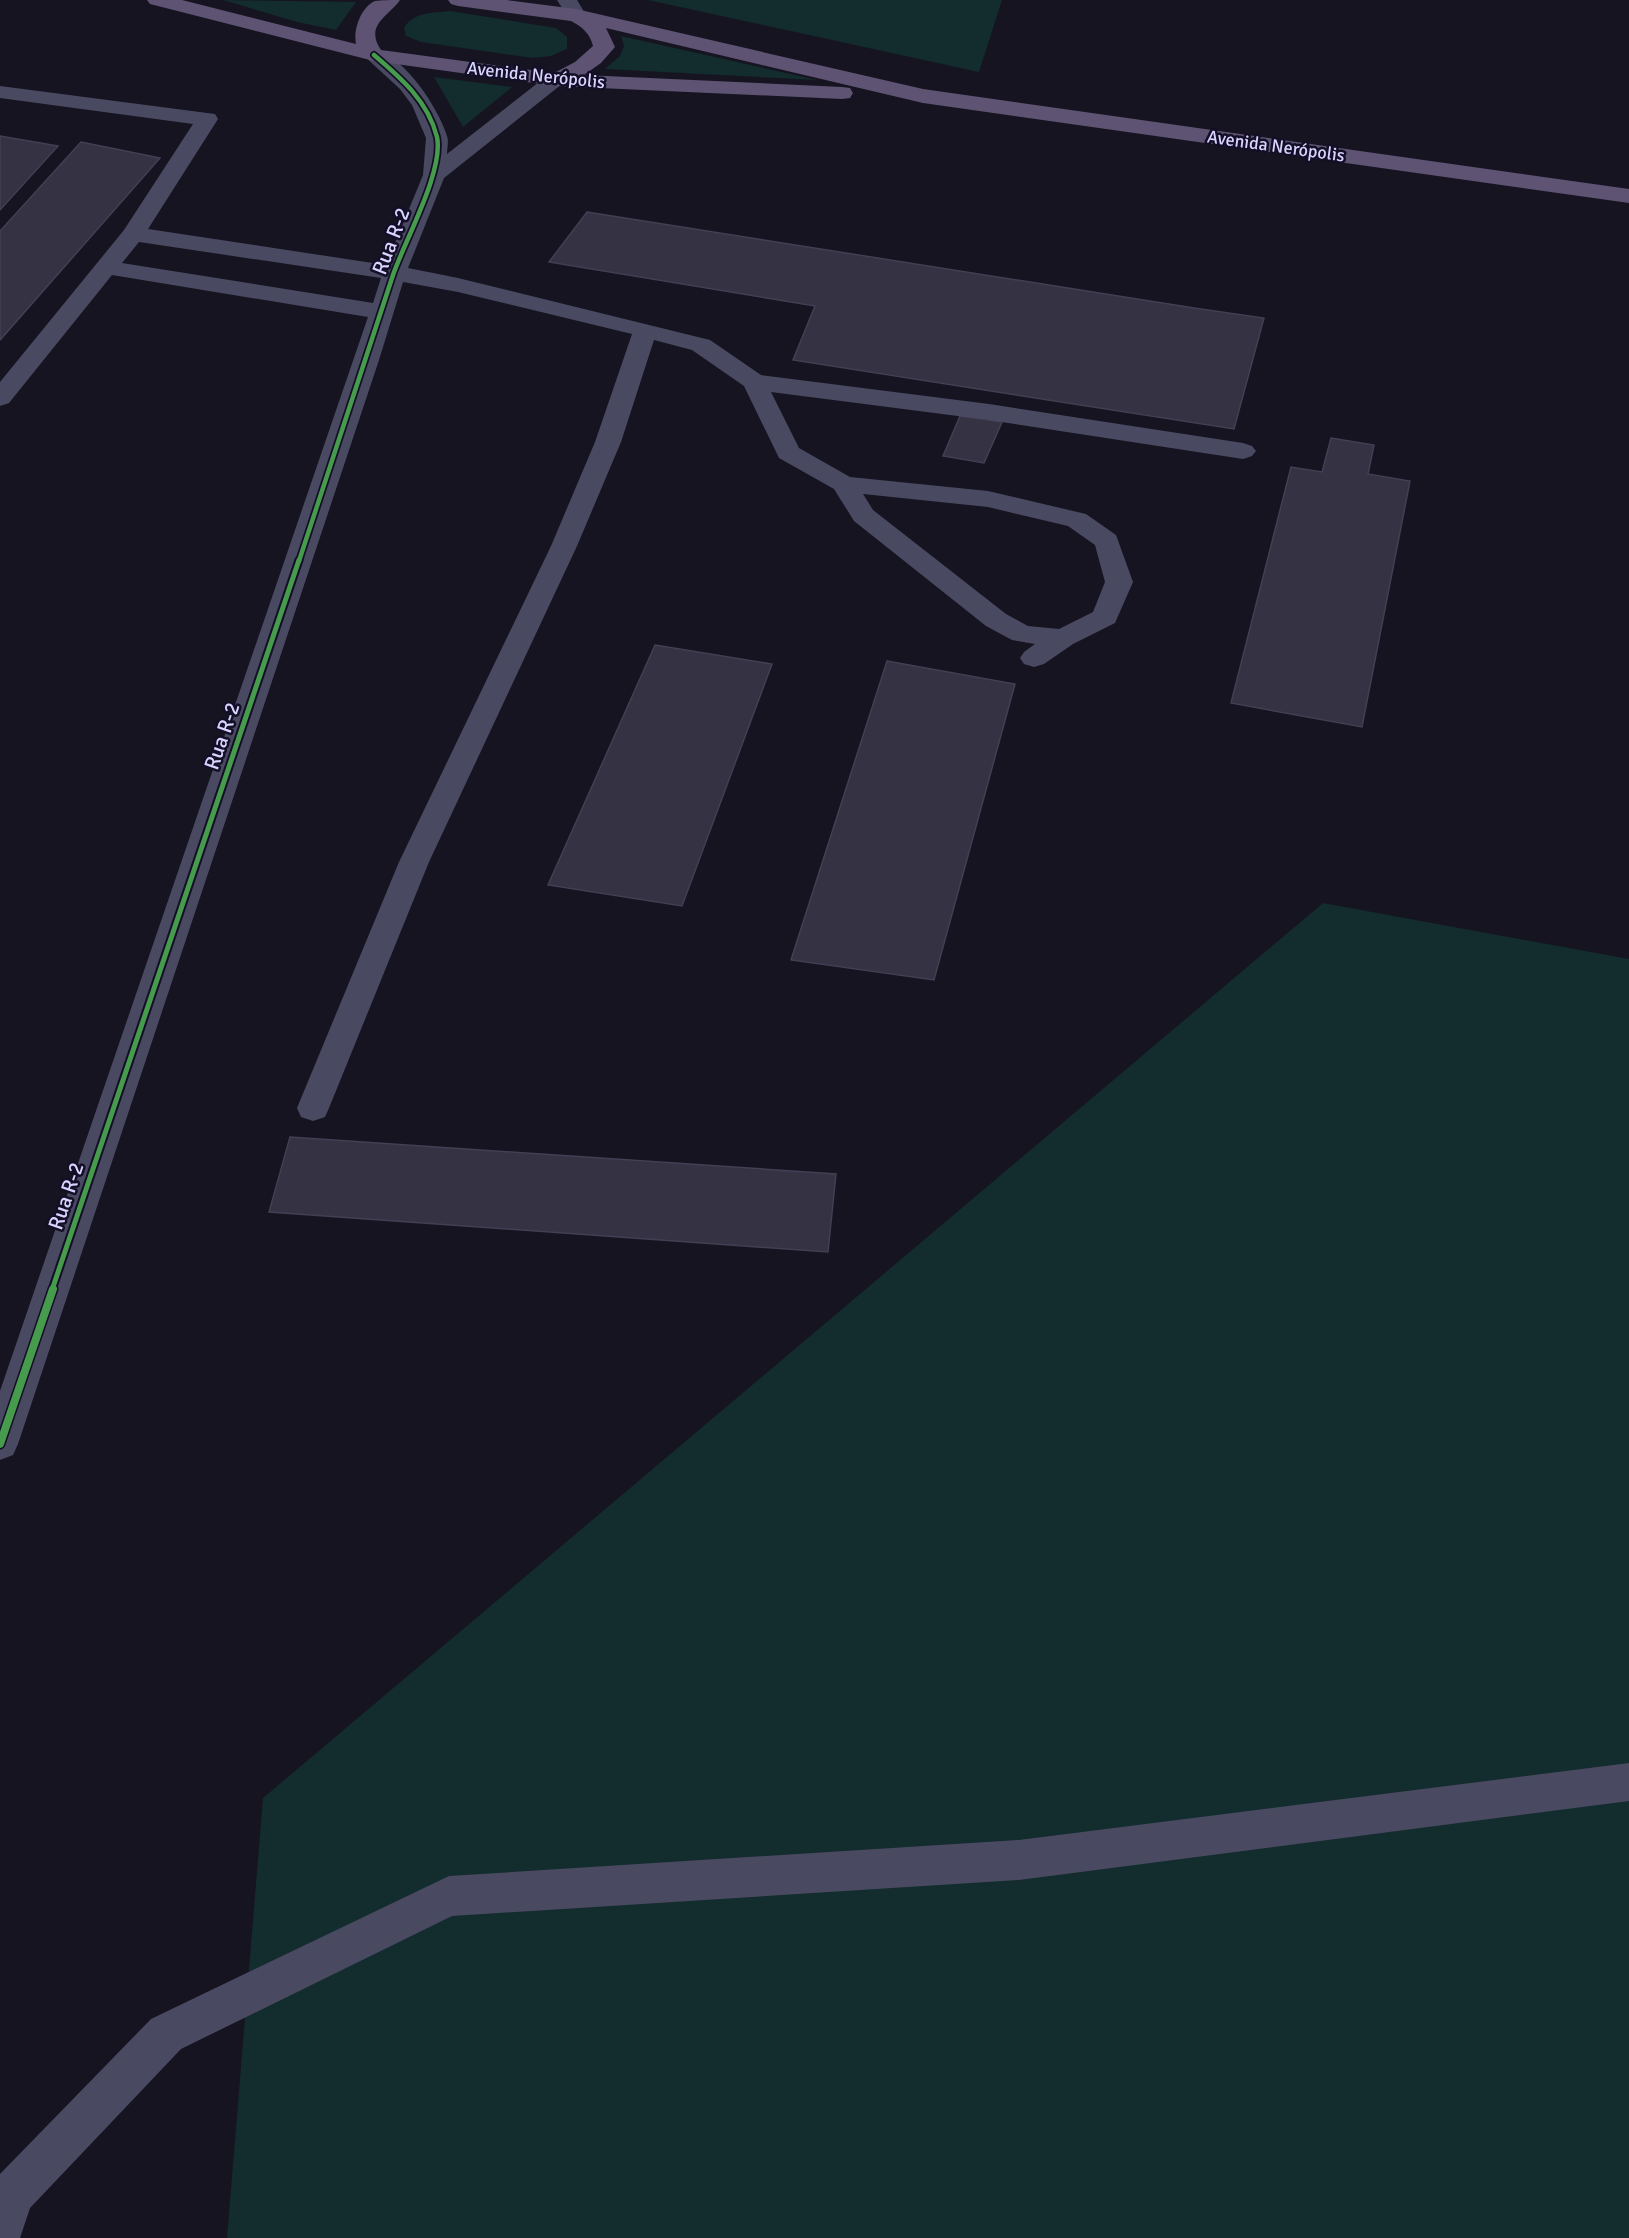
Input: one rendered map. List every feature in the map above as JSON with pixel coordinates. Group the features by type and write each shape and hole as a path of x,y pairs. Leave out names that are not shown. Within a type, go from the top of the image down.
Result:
{"main road":[{"name":"Avenida Nerópolis","path":"157,0 374,55 556,80 923,96 1629,196"},
{"path":"374,55 366,42 366,27 375,12 390,0"},
{"name":"Avenida Nerópolis","path":"458,0 571,8 923,96"},
{"path":"556,80 578,71 593,61 604,47 601,34 571,8"}],"street":[{"name":"Rua R-2","path":"0,1444 383,312 394,273 434,175 437,138 423,105 408,84 374,55"},
{"name":"Rua R-2","path":"434,175 556,80"},
{"path":"0,92 207,119 133,234 0,398"},
{"path":"133,234 394,273 458,285 701,345 754,382 989,412 1243,451"},
{"path":"105,267 383,312"},
{"path":"313,1108 414,862 568,536 608,442 645,330"},
{"path":"754,382 788,453 844,484 988,499 1077,520 1107,541 1119,582 1105,617 1063,638 1034,658"},
{"path":"844,484 863,515 996,620 1022,634 1063,638"},
{"path":"0,2232 11,2195 166,2034 449,1896 1019,1860 1629,1782"}],"green space":[{"path":"223,0 356,2 336,30 297,22"},
{"path":"648,0 1002,0 979,72"},
{"path":"450,11 556,28 567,37 567,49 551,56 533,58 421,42 406,36 404,28 418,16"},
{"path":"621,36 817,80 605,69 620,56 624,46"},
{"path":"434,77 511,87 512,87 463,127"},
{"path":"1323,903 1629,959 1629,2238 227,2238 263,1798"}],"building":[{"path":"0,136 58,146 0,210"},
{"path":"81,142 160,158 0,340 0,231"},
{"path":"587,212 1264,318 1234,429 793,360 815,306 549,262"},
{"path":"960,416 1002,422 984,463 943,456"},
{"path":"1331,438 1374,445 1368,474 1410,481 1362,727 1231,703 1291,467 1322,472"},
{"path":"655,645 772,664 682,906 548,885"},
{"path":"887,661 1015,684 934,980 791,960"},
{"path":"290,1137 836,1174 828,1252 269,1212"}],"cycle path":[{"path":"0,1444 367,360 394,273 434,175 437,138 423,105 408,84 374,55"}]}
